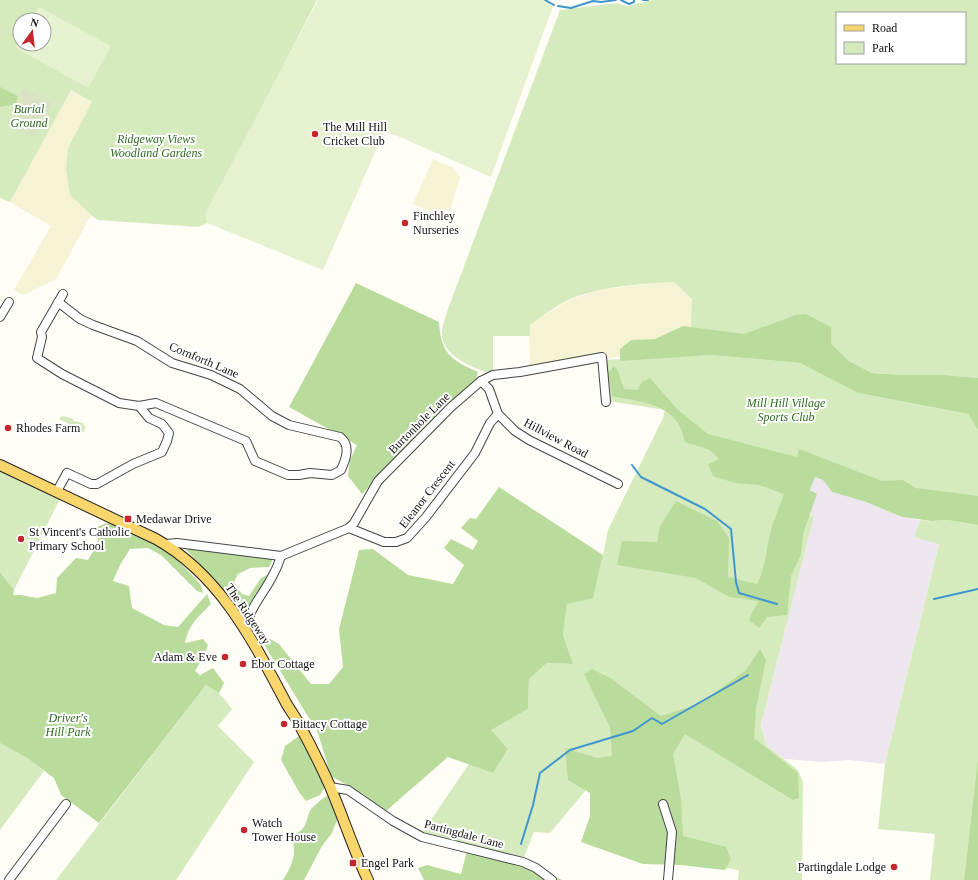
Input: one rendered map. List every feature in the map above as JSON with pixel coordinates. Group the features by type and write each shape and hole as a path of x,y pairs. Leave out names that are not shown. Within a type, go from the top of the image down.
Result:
{"main road":[{"name":"The Ridgeway","path":"0,465 166,544 195,568 216,589 256,646 285,702 299,724 330,787 368,880"}],"street":[{"path":"57,491 67,473 91,484 97,484 133,464 162,452 169,433 162,424 148,418 139,406 119,403 62,374 37,358 42,337 41,332 63,294"},
{"name":"Cornforth Lane","path":"58,302 80,319 137,341 172,363 211,375 240,389 272,416 289,424 340,437 347,445 347,452 341,470 335,475 310,473 288,475 255,461 246,441 156,403 139,406"},
{"path":"0,317 4,304"},
{"name":"Burtonhole Lane","path":"349,528 354,523 378,481 451,407 481,381 493,375 520,372 602,357 606,402"},
{"name":"Hillview Road","path":"481,381 489,389 498,414 516,431 529,440 618,484"},
{"name":"Eleanor Crescent","path":"349,528 384,542 396,542 408,538 426,517 475,452 490,423 498,414"},
{"path":"166,544 177,543 281,556 349,528"},
{"path":"245,629 248,616 274,574 281,556"},
{"name":"Partingdale Lane","path":"330,787 348,790 393,821 422,837 523,862 536,868 552,880"},
{"path":"9,880 66,804"},
{"path":"663,804 672,832 668,880"}],"shaded area":[{"path":"70,90 93,103 70,195 91,215 56,279 23,295 14,290 51,226 10,202"},
{"path":"433,159 454,168 460,177 450,211 441,210 439,214 413,204"},
{"path":"674,282 692,299 690,342 603,360 530,371 529,325 567,301 598,290"},
{"path":"815,477 823,479 832,492 866,502 902,517 920,520 914,537 939,543 885,764 849,760 822,762 785,759 766,745 761,725 814,516 809,514 817,494 810,490"}],"green space":[{"name":"Ridgeway Views Woodland Gardens","path":"0,0 317,0 208,213 207,223 199,227 98,220 70,195 66,169 68,148 92,102 71,90 10,202 0,198"},
{"name":"The Mill Hill Cricket Club","path":"318,0 545,0 554,4 491,177 395,135 384,132 323,270 207,223 205,214"},
{"path":"653,0 978,0 978,378 945,375 872,373 849,361 830,344 690,342 692,299 674,282 620,286 581,295 558,305 530,325 530,336 493,336 493,375 469,365 453,355 447,349 443,341 442,333 443,324 448,309 560,10 616,3 627,6"},
{"path":"39,7 48,12 36,12"},
{"path":"52,14 111,46 88,88 23,52 52,52"},
{"path":"0,87 18,96 16,104 0,107"},
{"name":"Burial Ground","path":"23,88 52,103 34,138 7,124 18,105"},
{"path":"356,283 439,322 442,342 445,349 461,364 478,372 475,382 424,430 362,494 348,476 350,460 357,445 289,407"},
{"path":"806,314 831,327 831,344 849,361 872,373 945,375 978,378 978,430 968,414 858,393 800,363 711,355 620,361 620,349 631,340 655,339 683,326 744,334 796,315"},
{"name":"Mill Hill Village Sports Club","path":"711,355 800,363 858,393 968,414 978,430 978,496 928,495 809,466 796,511 814,516 761,725 766,745 798,770 803,782 802,880 738,880 739,870 669,858 586,790 550,833 534,832 523,860 422,833 469,764 493,773 508,749 490,730 528,709 529,679 547,663 573,664 563,635 567,604 593,597 608,530 663,418 665,410 608,401 603,360"},
{"path":"614,366 618,371 624,389 637,390 642,382 650,378 677,409 708,434 797,457 799,449 882,481 903,480 916,488 978,496 978,525 947,520 932,521 902,517 866,502 832,492 823,480 815,477 810,490 817,494 803,534 801,555 791,576 787,615 767,617 759,628 749,620 759,601 729,597 696,578 617,565 622,541 657,542 660,526 676,501 717,521 729,538 728,577 757,584 764,564 772,526 784,494 759,485 735,483 713,476 708,464 719,459 710,450 685,442 680,426 671,415 648,403 612,396 608,373"},
{"path":"62,416 72,418 74,421 83,423 85,427 84,432 78,431 77,428 59,419"},
{"name":"St Vincent's Catholic Primary School","path":"0,471 60,499 14,590 0,572"},
{"path":"499,487 603,555 593,598 567,604 563,635 573,664 547,663 529,679 528,709 491,730 508,749 493,773 448,757 386,811 363,794 331,776 318,733 256,631 279,644 311,684 329,684 343,667 339,629 359,550 373,549 408,575 453,584 464,565 444,548 451,539 473,550 478,541 461,528 470,518 476,519"},
{"path":"920,520 947,520 978,525 978,756 964,880 930,880 935,834 878,829 885,764 939,544 914,537"},
{"name":"Driver's Hill Park","path":"112,521 133,529 172,554 201,585 203,593 197,591 161,555 148,548 130,549 120,565 113,581 129,586 132,608 164,625 178,627 207,594 211,604 191,626 185,643 203,639 208,645 204,656 195,671 200,675 213,668 224,683 219,693 206,685 99,823 61,795 54,778 27,758 0,743 0,572 14,590 13,595 37,598 56,593 57,578 76,558 88,560 98,543 97,527"},
{"path":"183,546 273,559 269,567 250,568 238,574 234,582 242,594 249,596 261,578 269,574 246,617"},
{"path":"760,649 766,660 756,708 754,738 798,773 799,798 793,800 685,734 673,754 681,799 683,836 726,847 731,859 725,870 680,865 643,864 581,842 590,816 590,793 568,780 565,748 597,758 612,756 610,727 584,674 592,669 612,679 661,716 699,704 746,670"},
{"path":"206,685 219,693 232,709 218,726 254,762 176,880 56,880"},
{"path":"299,736 303,740 326,785 320,795 306,801 299,792 281,760 285,746"},
{"path":"0,743 27,758 44,771 0,830"},
{"path":"978,756 978,880 964,880"},
{"path":"328,795 337,820 332,833 322,846 304,880 283,880 293,860 295,834 304,828 312,808"},
{"path":"467,851 521,863 562,880 424,880 418,868 427,865 461,874"}],"waterway":[{"path":"545,0 554,5"},
{"path":"558,6 571,8 593,1 601,2 616,0"},
{"path":"621,0 629,4 634,2 634,0"},
{"path":"643,0 648,0"},
{"path":"632,465 641,477 705,509 731,529 736,582 739,593 777,604"},
{"path":"934,599 978,589"},
{"path":"521,844 533,805 540,773 570,750 633,731 652,718 662,724 748,675"}],"place":[{"name":"The Mill Hill Cricket Club","path":"315,134"},
{"name":"Finchley Nurseries","path":"405,223"},
{"name":"Rhodes Farm","path":"8,428"},
{"name":"Medawar Drive","path":"128,519"},
{"name":"St Vincent's Catholic Primary School","path":"21,539"},
{"name":"Adam & Eve","path":"225,657"},
{"name":"Ebor Cottage","path":"243,664"},
{"name":"Bittacy Cottage","path":"284,724"},
{"name":"Watch Tower House","path":"244,830"},
{"name":"Engel Park","path":"353,863"},
{"name":"Partingdale Lodge","path":"894,867"}]}
